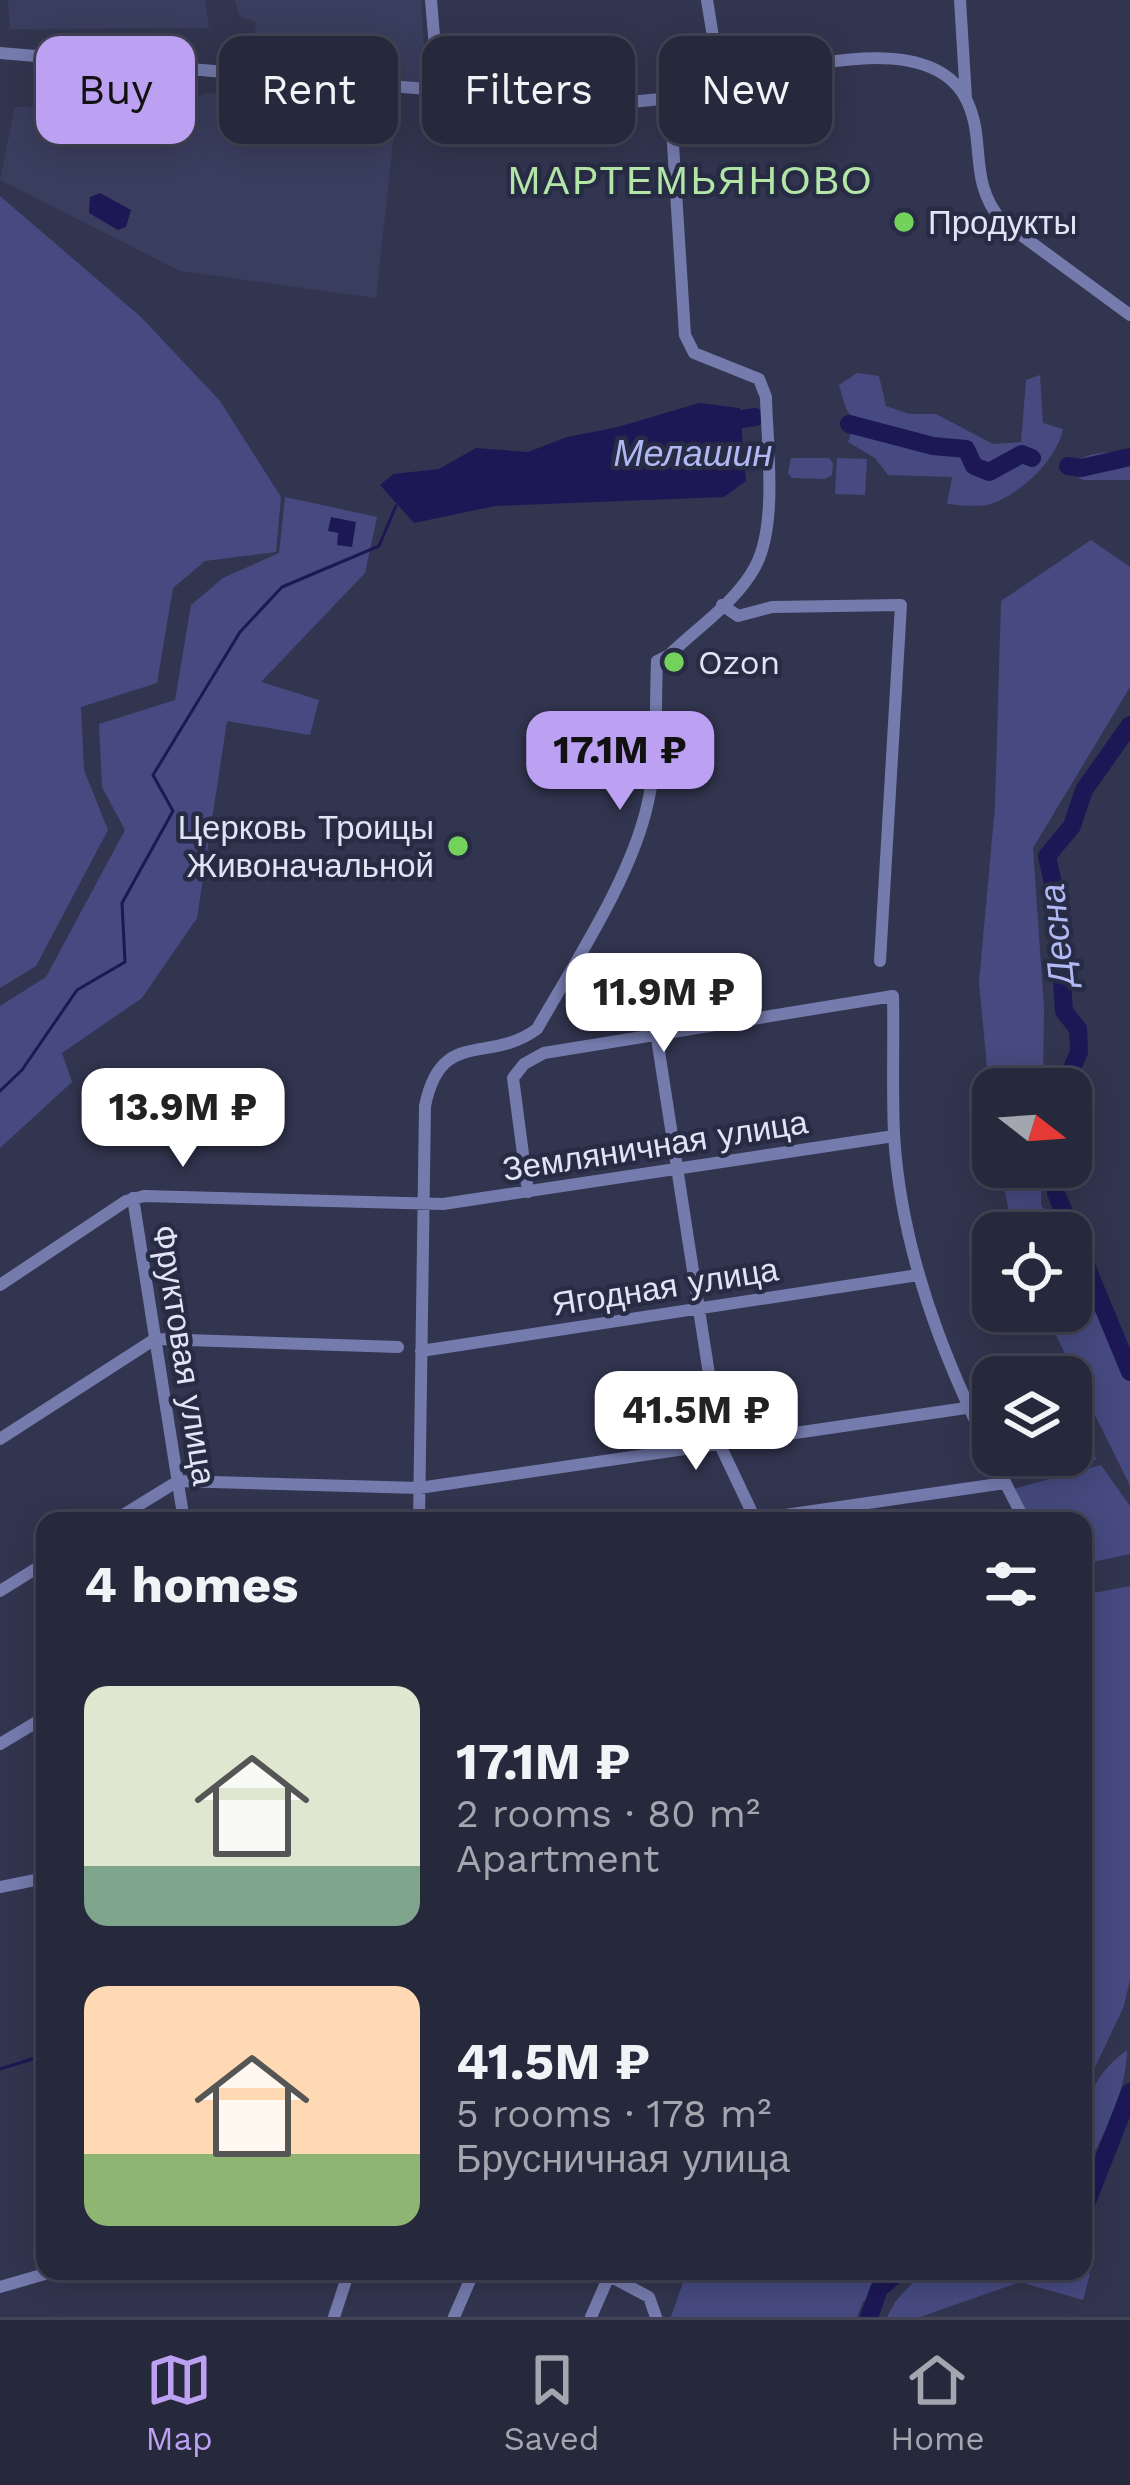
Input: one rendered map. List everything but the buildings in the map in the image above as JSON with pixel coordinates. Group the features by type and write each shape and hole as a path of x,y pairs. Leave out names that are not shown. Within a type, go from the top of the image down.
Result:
{"street":[{"path":"431,0 434,36"},
{"path":"706,0 712,36"},
{"path":"960,0 966,99 988,206 1130,314"},
{"path":"0,52 422,90"},
{"path":"832,61 912,61 947,77 966,99"},
{"path":"419,1512 425,1106 430,1085 442,1063 454,1054 520,1041 537,1029 600,918 641,827 650,797 657,662 743,585 758,563 768,523 766,397 759,379 694,352 686,335 673,144"},
{"path":"722,605 738,616 772,607 901,605 880,961"},
{"path":"528,1192 513,1078 524,1064 544,1053 893,996 894,1136 918,1275 966,1408 1020,1512"},
{"path":"656,1032 720,1445 749,1512"},
{"name":"Земляничная улица","path":"424,1204 894,1136"},
{"name":"Фруктовая улица","path":"0,1286 134,1198 187,1194 424,1204"},
{"name":"Фруктовая улица","path":"134,1198 183,1512"},
{"name":"Ягодная улица","path":"422,1351 918,1275"},
{"path":"0,1439 155,1339 398,1347"},
{"path":"126,1512 178,1480 419,1488 966,1408"},
{"path":"813,1512 1005,1483"},
{"path":"0,1591 36,1569"},
{"path":"0,1744 36,1722"},
{"path":"0,1887 36,1880"},
{"path":"0,2288 36,2277"},
{"path":"334,2317 346,2280"},
{"path":"454,2317 470,2280"},
{"path":"591,2317 603,2280"},
{"path":"616,2280 649,2297 656,2317"}],"shaded area":[{"path":"8,0 205,0 209,28 10,29"},
{"path":"235,0 421,0 422,82 420,86 398,83 398,36 254,36 256,22 239,16"},
{"path":"219,94 219,144 393,144 376,298 180,271 0,180 15,107 36,107 36,144 195,144 195,98"},
{"path":"0,196 141,317 220,401 281,497 276,552 205,561 173,588 157,683 81,707 84,770 108,830 36,966 0,988"},
{"path":"857,373 879,376 886,406 909,414 936,414 993,444 1021,442 1026,380 1040,375 1043,423 1063,429 1044,465 1011,494 987,505 947,504 952,477 888,475 875,458 848,442 855,420 846,409 839,385"},
{"path":"1130,451 1130,480 1083,480 1067,471 1087,456"},
{"path":"791,458 829,458 832,475 792,478 788,473"},
{"path":"837,458 867,459 865,495 835,494"},
{"path":"285,497 377,517 365,573 261,682 319,700 310,735 227,721 197,918 142,998 62,1053 72,1082 0,1148 0,1006 46,977 125,830 102,787 99,724 175,700 191,605 223,578 279,553"},
{"path":"1091,540 1130,567 1130,687 1033,848 1043,1068 987,1068 979,982 995,806 1001,601"},
{"path":"1004,1188 1041,1188 1045,1212 1009,1212"},
{"path":"1092,1301 1130,1373 1130,1486 1092,1409 1092,1356 1066,1356 1054,1332 1092,1332"},
{"path":"1101,1465 1130,1506 1130,1554 1092,1562 1092,1512 1026,1512 1013,1489 1061,1476 1092,1476 1092,1467"},
{"path":"1130,1586 1130,1979 1124,2006 1092,2074 1092,1593"},
{"path":"1127,2050 1118,2099 1092,2157 1092,2091"},
{"path":"684,2280 884,2280 863,2302 857,2317 671,2317"},
{"path":"915,2280 1088,2280 1083,2300 1020,2282 920,2317 887,2317"}],"water":[{"path":"100,193 131,210 126,227 118,230 89,213 90,197"},
{"name":"Мелашин","path":"699,403 740,408 746,481 724,497 495,506 414,523 380,485 393,474 439,469 476,448 528,452 567,437"},
{"path":"331,517 356,522 352,547 337,545 338,533 328,531"}],"waterway":[{"path":"742,419 755,417"},
{"path":"849,424 933,446 966,449 974,466 989,472 1022,454 1032,458"},
{"path":"1068,466 1081,468 1130,457"},
{"path":"0,1091 22,1070 77,990 125,962 122,903 173,811 153,775 240,632 282,587 379,546 396,506"},
{"name":"Десна","path":"1072,1068 1079,1052 1078,1029 1064,1011 1057,902 1047,856 1072,826 1084,790 1130,725"},
{"name":"Десна","path":"1056,1188 1130,1372"},
{"path":"0,2069 36,2058"},
{"name":"Десна","path":"1092,2189 1130,2092"},
{"name":"Десна","path":"869,2317 879,2289 890,2280"}],"place":[{"name":"Продукты","path":"904,222"},
{"name":"Ozon","path":"674,662"},
{"name":"Церковь Троицы Живоначальной","path":"458,846"}],"district":[{"name":"МАРТЕМЬЯНОВО","path":"691,180"}]}
